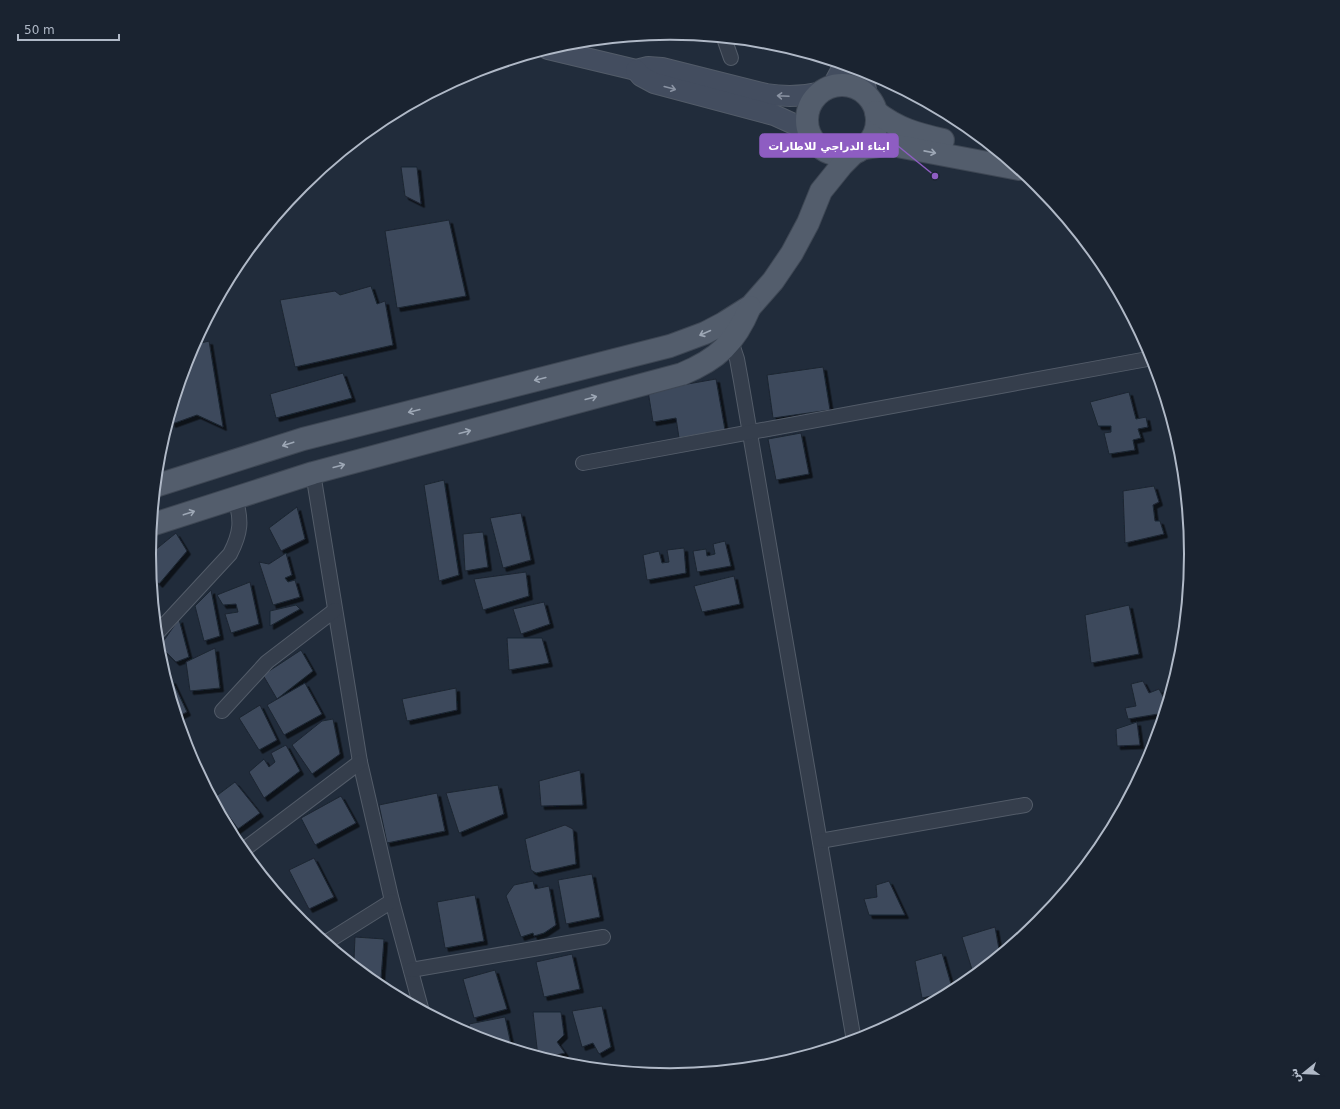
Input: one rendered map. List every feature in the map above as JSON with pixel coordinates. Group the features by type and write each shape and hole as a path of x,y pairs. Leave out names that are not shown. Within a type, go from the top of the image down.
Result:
{"main road":[{"path":"821,191 821,176 814,139 808,125 809,111 815,98 827,89 842,85 851,86 859,90 871,104 895,125 915,133 987,150"},
{"path":"160,484 303,439 670,346 705,333 728,332 742,326 751,306 773,281 792,253 808,224 821,191 838,169 871,141 877,122 871,104"},
{"path":"814,139 825,151 834,155 844,155 885,145 1008,167"},
{"path":"157,522 313,473 682,374 707,362 720,353 728,332"}],"street":[{"path":"726,43 731,58"},
{"path":"561,52 636,70 662,68 779,96 806,96 827,89 841,69"},
{"path":"636,70 641,76 654,83 774,115 796,125 814,139"},
{"path":"864,78 871,104"},
{"path":"728,332 737,359 853,1035"},
{"path":"583,463 1146,359"},
{"path":"313,473 360,762 392,901 420,1004"},
{"path":"161,629 230,554 237,541 240,527 240,512 235,498"},
{"path":"222,711 267,662 335,610"},
{"path":"247,847 360,762"},
{"path":"820,841 1025,805"},
{"path":"330,940 392,901"},
{"path":"411,970 603,937"}],"building":[{"path":"401,167 417,167 421,204 405,196"},
{"path":"449,220 466,296 397,308 385,231"},
{"path":"371,286 377,304 385,301 393,345 295,367 280,300 335,291 340,295"},
{"path":"209,341 223,427 197,415 172,424 183,389 202,343"},
{"path":"823,367 830,410 773,418 767,375"},
{"path":"343,373 352,398 276,418 270,394"},
{"path":"716,379 725,430 679,438 676,418 653,422 648,391"},
{"path":"1129,392 1136,419 1146,417 1148,427 1138,429 1141,438 1133,440 1135,450 1109,454 1104,433 1111,432 1111,426 1098,426 1090,402"},
{"path":"801,433 809,474 776,480 768,439"},
{"path":"444,480 459,575 439,581 424,485"},
{"path":"1154,486 1159,502 1153,505 1155,521 1160,521 1164,534 1125,543 1123,491"},
{"path":"297,507 305,539 281,551 269,528"},
{"path":"521,513 531,560 503,568 490,518"},
{"path":"483,532 488,567 465,571 463,534"},
{"path":"176,533 187,551 159,584 157,582 156,549"},
{"path":"725,541 731,566 697,572 693,551 706,549 707,556 715,554 713,544"},
{"path":"684,548 686,573 647,580 643,555 659,551 662,563 669,562 667,550"},
{"path":"286,553 292,575 285,578 288,582 295,580 300,597 273,605 259,562 269,564"},
{"path":"526,572 529,596 483,610 474,579"},
{"path":"734,576 740,604 702,612 694,586"},
{"path":"250,582 259,624 231,633 225,614 238,612 236,604 223,605 217,595"},
{"path":"211,590 220,636 204,641 195,606"},
{"path":"544,602 550,624 521,634 513,609"},
{"path":"296,605 300,609 270,626 270,611"},
{"path":"1129,605 1139,654 1091,663 1085,615"},
{"path":"179,619 189,657 176,662 164,650 163,642"},
{"path":"507,638 542,638 549,663 509,670"},
{"path":"215,648 220,688 190,691 186,662"},
{"path":"301,650 313,671 277,699 263,675"},
{"path":"171,680 187,712 181,715 173,688"},
{"path":"1143,681 1149,693 1159,689 1164,698 1159,714 1128,719 1125,708 1136,706 1131,684"},
{"path":"305,683 322,714 284,735 267,705"},
{"path":"456,688 457,710 407,721 402,699"},
{"path":"260,705 277,740 259,750 239,718"},
{"path":"333,719 340,754 312,774 292,745 322,721"},
{"path":"1137,722 1140,745 1117,746 1116,729"},
{"path":"286,745 300,771 264,798 249,772 264,759 269,767 275,762 271,753"},
{"path":"580,770 583,805 541,806 539,781"},
{"path":"235,782 260,813 238,829 216,796"},
{"path":"498,785 504,814 459,833 446,793"},
{"path":"437,793 445,831 387,843 379,805"},
{"path":"341,796 356,823 315,845 301,818"},
{"path":"220,804 238,829 236,831"},
{"path":"565,825 573,829 576,864 536,873 531,870 525,839"},
{"path":"314,858 334,897 309,909 289,870"},
{"path":"592,874 600,917 566,924 558,880"},
{"path":"533,881 535,889 549,886 556,925 544,933 534,936 533,933 521,937 506,896 514,885"},
{"path":"889,881 905,915 869,915 864,899 877,897 876,885"},
{"path":"475,895 484,941 445,948 437,902"},
{"path":"995,927 999,949 972,971 962,937"},
{"path":"355,937 384,939 381,978 378,978 357,963 354,959"},
{"path":"942,953 951,985 935,995 922,998 915,961"},
{"path":"572,954 580,989 544,997 536,962"},
{"path":"495,970 507,1009 474,1018 463,979"},
{"path":"602,1006 611,1047 599,1054 593,1043 582,1047 572,1011"},
{"path":"533,1012 561,1012 564,1035 557,1042 565,1053 555,1055 537,1051"},
{"path":"505,1017 511,1044 470,1029 469,1024"}],"place":[{"name":"ابناء الدراجي للاطارات","path":"935,176"}]}
